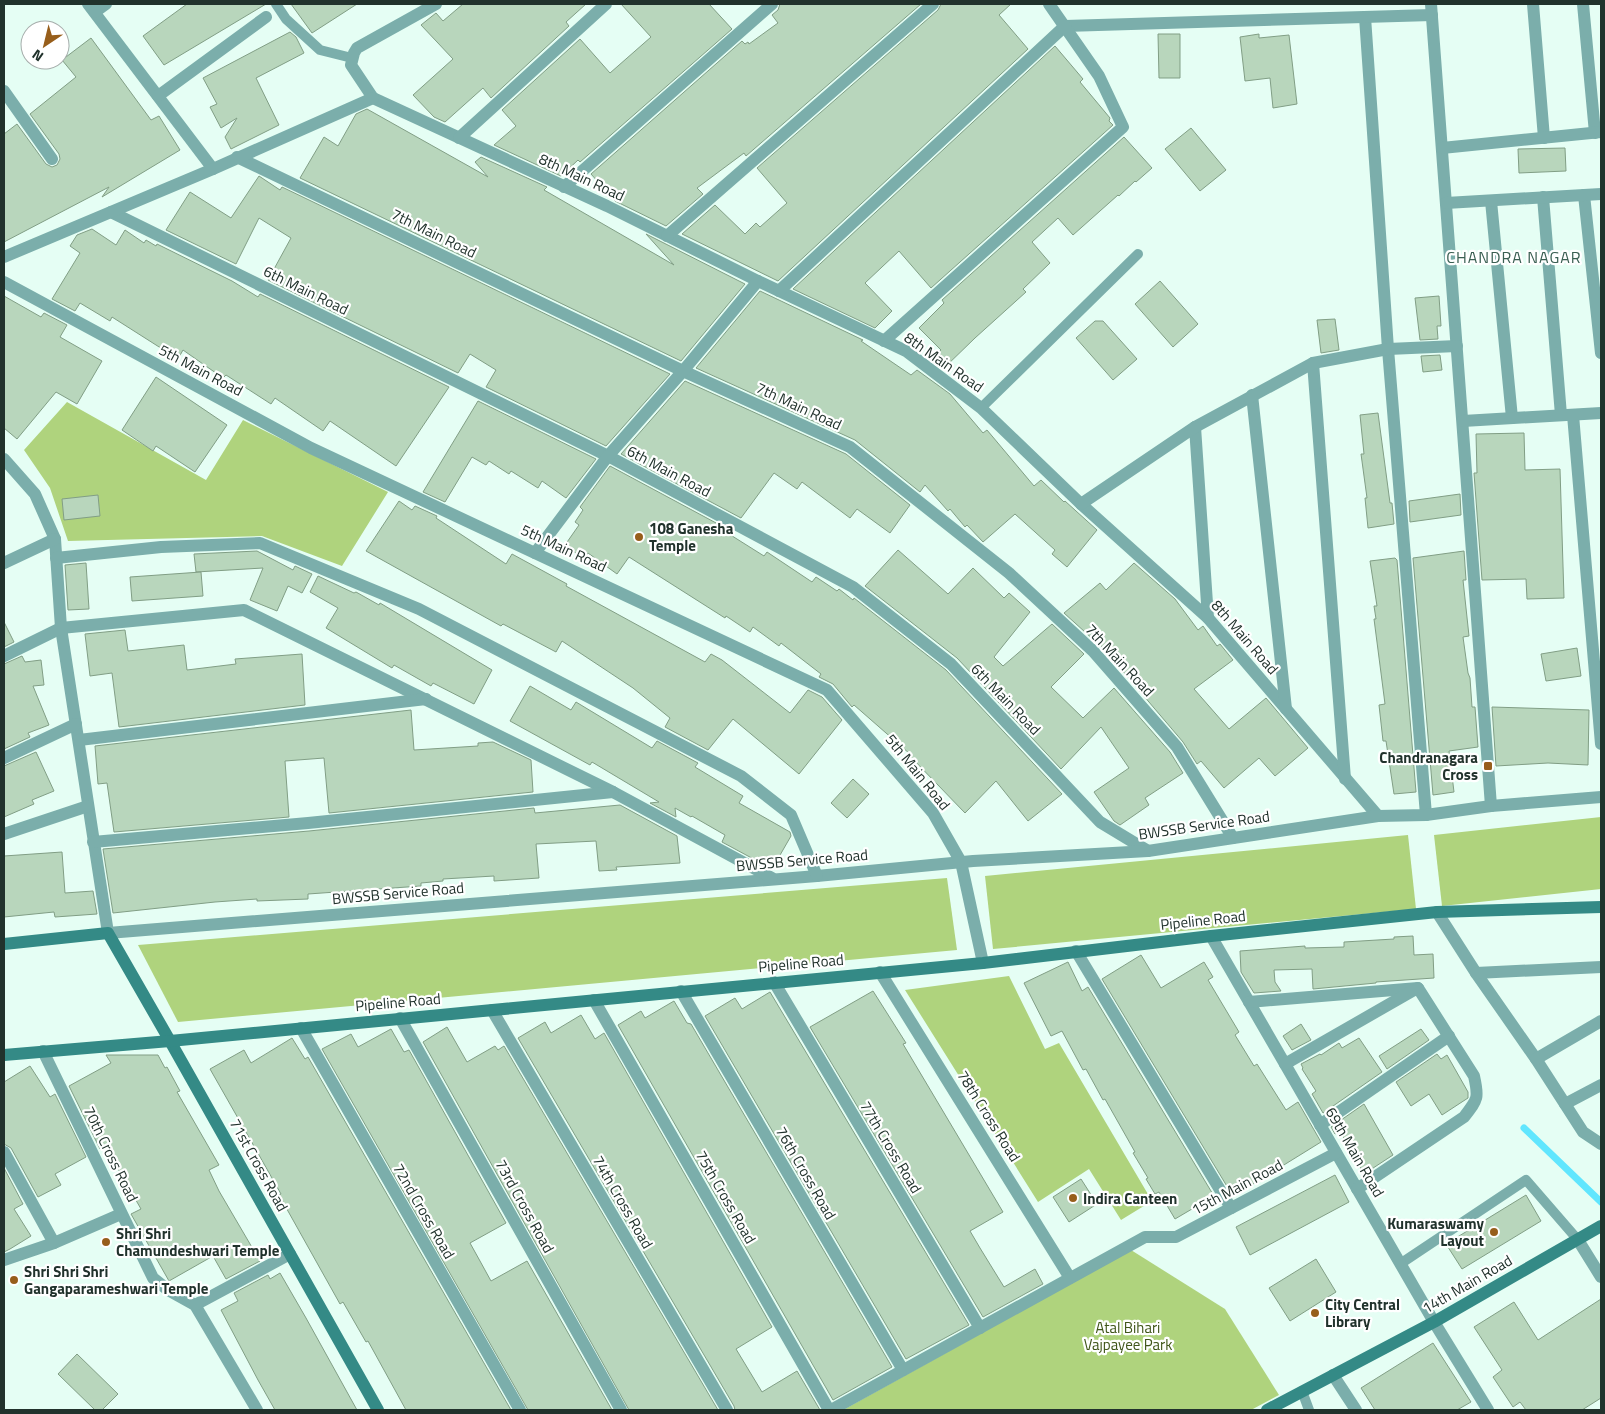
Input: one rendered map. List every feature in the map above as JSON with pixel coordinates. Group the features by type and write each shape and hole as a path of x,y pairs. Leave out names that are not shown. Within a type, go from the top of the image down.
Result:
{"street":[{"path":"106,4 92,8 213,169"},
{"path":"4,257 213,169 373,98 350,65 357,48 436,4"},
{"path":"459,138 606,4"},
{"path":"564,186 772,4"},
{"path":"667,236 934,4"},
{"path":"884,341 1123,127 1099,76 1049,4"},
{"path":"1533,4 1544,138"},
{"path":"1442,148 1598,133 1583,4"},
{"path":"779,291 1064,26 1365,16 1432,9 1491,806"},
{"path":"1365,16 1388,349 1426,815"},
{"path":"158,96 266,17"},
{"path":"4,91 52,160"},
{"name":"8th Main Road","path":"373,98 564,186 906,351 981,408 1080,504 1208,618 1378,816"},
{"name":"7th Main Road","path":"237,157 683,371 850,447 1009,573 1093,651 1177,747 1233,838"},
{"path":"1446,203 1601,194"},
{"path":"1584,195 1601,353"},
{"path":"1544,197 1567,415 1596,623 1601,744"},
{"path":"1491,201 1512,418"},
{"name":"6th Main Road","path":"111,212 608,456 853,587 951,664 1100,822 1148,850"},
{"path":"535,552 608,456 683,371 758,281"},
{"name":"5th Main Road","path":"4,282 311,448 827,690 933,813 961,862 983,963"},
{"path":"1080,504 1195,427 1313,363 1388,349 1457,346"},
{"path":"1313,363 1345,779"},
{"path":"1252,395 1286,709"},
{"path":"1463,422 1601,413"},
{"path":"1195,427 1208,618"},
{"path":"4,459 35,494 55,539 62,628 108,933"},
{"path":"4,563 55,539"},
{"path":"56,558 160,547 260,543 419,609 741,776 791,815 817,876"},
{"path":"4,656 62,628 244,610 613,792 773,879"},
{"path":"78,740 426,700"},
{"path":"4,758 76,724"},
{"path":"94,842 308,823 613,792"},
{"name":"BWSSB Service Road","path":"4,944 108,933 817,876 961,862 1148,850 1378,816 1426,815 1491,806 1601,797"},
{"path":"4,834 88,806"},
{"name":"Pipeline Road","path":"4,1055 170,1041 983,963 1076,951 1437,912 1601,907"},
{"path":"1437,912 1583,1132 1601,1144"},
{"name":"71st Cross Road","path":"108,933 378,1410"},
{"name":"69th Main Road","path":"1211,936 1400,1264 1488,1410"},
{"path":"1076,951 1231,1208"},
{"path":"1476,973 1601,966"},
{"name":"78th Cross Road","path":"880,972 1070,1278"},
{"name":"77th Cross Road","path":"774,982 980,1328"},
{"path":"1249,1002 1418,988"},
{"path":"1357,1189 1464,1117 1475,1103 1478,1093 1474,1076 1418,988"},
{"path":"1285,1064 1418,988"},
{"name":"76th Cross Road","path":"681,991 903,1370"},
{"name":"75th Cross Road","path":"594,1000 830,1410"},
{"name":"74th Cross Road","path":"492,1010 726,1410"},
{"name":"73rd Cross Road","path":"400,1018 621,1410"},
{"path":"1536,1059 1601,1021"},
{"name":"72nd Cross Road","path":"300,1028 520,1410"},
{"path":"1320,1125 1449,1036"},
{"name":"70th Cross Road","path":"43,1051 153,1278 168,1290 195,1305 257,1410"},
{"path":"1565,1104 1601,1085"},
{"path":"4,1152 54,1243"},
{"name":"15th Main Road","path":"830,1410 1144,1237 1176,1237 1336,1152"},
{"path":"4,1260 54,1243 121,1214"},
{"name":"14th Main Road","path":"1267,1410 1434,1322 1601,1226"},
{"path":"1578,1240 1601,1277"},
{"path":"195,1305 290,1254"},
{"path":"1333,1375 1356,1410"}],"lane":[{"path":"276,4 286,19 320,50 352,58"},
{"path":"981,408 1138,254"},
{"path":"1400,1264 1526,1180 1578,1240"},
{"path":"1302,1391 1309,1410"}],"green space":[{"path":"67,402 206,480 243,420 388,492 342,566 262,536 68,541 50,488 24,450"},
{"path":"1601,817 1601,889 1442,906 1434,835"},
{"path":"1408,835 1416,909 993,949 985,876"},
{"path":"947,878 957,950 178,1022 138,945"},
{"path":"1009,976 1045,1049 1059,1043 1152,1201 1121,1220 1089,1169 1038,1202 905,990"},
{"name":"Atal Bihari Vajpayee Park","path":"1131,1250 1225,1309 1279,1395 1251,1410 843,1410"}],"building":[{"path":"187,4 266,4 164,65 143,36"},
{"path":"291,4 357,4 312,33"},
{"path":"463,4 586,4 566,22 569,26 491,98 483,88 445,122 434,117 413,95 453,59 421,25 436,13 443,21"},
{"path":"621,4 709,4 732,29 580,162 578,160 561,176 494,145 516,126 502,110 580,39 610,73 651,37"},
{"path":"780,4 921,4 746,156 744,153 697,188 703,194 666,226 615,201 591,174 742,41 745,44 748,42 749,44 778,23 772,15 778,10"},
{"path":"941,4 1011,4 999,15 1028,49 778,281 682,234 715,205 745,234 756,223 760,227 787,203 757,168 938,10"},
{"path":"290,32 296,37 304,53 256,78 279,125 231,149 225,137 237,118 221,128 210,107 217,104 203,78"},
{"path":"1158,34 1180,34 1180,78 1159,78"},
{"path":"1259,34 1259,38 1289,35 1297,104 1273,108 1270,78 1245,81 1240,37"},
{"path":"91,38 151,120 159,116 180,150 102,197 109,187 4,242 4,134 17,124 46,164 52,167 57,165 60,159 59,154 30,114 76,77 70,70 70,54"},
{"path":"1055,46 1083,79 1080,82 1110,118 1109,121 1113,125 931,288 899,251 865,283 892,311 875,328 793,289"},
{"path":"367,109 488,177 475,162 481,157 547,187 544,190 674,265 646,234 745,284 681,361 300,178 324,137 338,146 356,114"},
{"path":"1191,128 1226,170 1200,191 1165,149"},
{"path":"1124,137 1152,168 1073,235 1058,218 1032,242 1050,263 1023,289 1026,292 943,369 930,359 941,350 919,328 944,303 942,300"},
{"path":"1565,148 1566,171 1519,173 1518,149"},
{"path":"259,176 280,190 282,187 670,374 606,446 486,387 496,370 470,354 458,373 268,280 291,238 259,218 236,264 166,230 190,192 231,218"},
{"path":"92,229 116,245 125,230 144,243 146,240 156,246 157,244 232,281 258,297 260,294 449,387 396,466 330,421 323,431 275,398 271,404 226,375 223,378 183,350 178,359 112,317 110,321 80,303 75,311 52,299 80,253 70,246 77,235"},
{"path":"1160,281 1198,324 1173,347 1135,304"},
{"path":"760,291 863,340 861,341 911,375 917,370 950,394 983,433 987,430 1034,486 1041,480 1097,530 1067,567 1052,554 1055,550 1015,514 983,542 967,525 965,527 950,509 948,511 925,485 920,492 855,440 696,368"},
{"path":"4,296 41,317 44,313 67,325 60,337 102,361 77,404 56,392 17,439 4,428"},
{"path":"1439,296 1441,326 1437,326 1438,339 1420,340 1415,298"},
{"path":"1335,319 1339,350 1321,353 1317,320"},
{"path":"1095,321 1103,321 1137,359 1113,380 1076,338"},
{"path":"1440,355 1442,370 1423,372 1421,356"},
{"path":"156,377 227,425 195,472 156,446 153,451 122,430"},
{"path":"685,381 846,454 910,505 890,533 857,509 850,518 802,482 797,489 774,473 741,518 621,454"},
{"path":"478,401 596,459 566,498 542,481 538,488 511,471 509,474 489,461 486,465 472,457 445,502 423,492"},
{"path":"1378,413 1394,524 1368,528 1365,498 1367,498 1361,454 1364,454 1360,415"},
{"path":"1524,433 1525,470 1560,469 1564,598 1527,599 1526,579 1482,580 1474,473 1477,473 1476,434"},
{"path":"610,466 731,531 729,534 764,556 767,552 812,582 816,577 837,591 839,589 853,600 854,598 946,670 1062,794 1028,821 996,781 965,813 910,754 854,705 852,707 833,684 819,677 821,674 781,643 779,646 753,627 750,632 726,616 725,618 629,557 617,574 588,553 584,559 565,545 579,525 575,522 583,510 580,507"},
{"path":"1460,494 1461,515 1410,522 1409,501"},
{"path":"98,495 100,516 64,520 62,499"},
{"path":"399,501 412,510 415,506 437,516 436,518 506,564 512,554 567,584 566,586 705,662 711,654 722,660 790,713 808,690 822,697 842,720 799,774 733,719 708,750 665,727 670,718 633,688 562,641 556,652 503,624 501,626 366,551"},
{"path":"898,550 948,594 973,568 1004,598 1009,593 1030,612 994,657 1003,666 1052,624 1084,654 1051,687 1083,718 1114,688 1170,752 1183,773 1145,798 1149,805 1120,825 1114,821 1094,792 1129,768 1101,727 1061,769 957,658 865,586"},
{"path":"257,551 293,570 295,566 312,574 302,593 288,586 277,611 250,600 263,568 196,572 194,554"},
{"path":"1464,551 1466,580 1463,580 1469,636 1463,637 1470,678 1472,707 1475,707 1478,747 1449,751 1454,792 1433,795 1413,558"},
{"path":"1395,558 1397,560 1416,792 1394,794 1386,741 1383,741 1379,705 1385,704 1374,619 1376,619 1374,606 1377,606 1370,561"},
{"path":"86,563 89,609 68,610 65,565"},
{"path":"1134,563 1175,599 1198,630 1203,626 1217,646 1220,644 1233,660 1194,689 1229,729 1266,698 1308,748 1275,776 1259,758 1224,788 1201,761 1197,764 1183,742 1097,641 1064,613 1100,583 1106,590"},
{"path":"201,572 203,596 132,601 130,577"},
{"path":"318,576 354,593 356,592 379,605 380,603 492,670 474,704 433,683 431,686 394,665 392,668 326,628 338,608 310,592"},
{"path":"4,622 14,642 4,647"},
{"path":"125,630 128,651 184,645 187,670 236,664 235,659 302,654 305,705 119,727 112,673 90,676 85,634"},
{"path":"1577,648 1581,676 1546,681 1541,654"},
{"path":"22,656 25,662 41,660 44,685 33,686 49,725 28,733 30,737 4,749 4,664"},
{"path":"530,686 571,710 576,702 652,748 657,741 698,763 695,767 743,796 739,803 790,832 791,836 772,869 722,842 725,835 692,816 675,808 676,817 650,803 659,802 592,762 590,765 510,721"},
{"path":"1492,707 1589,710 1588,765 1548,763 1496,766"},
{"path":"411,710 414,750 478,746 478,743 493,742 531,760 533,792 329,813 324,758 285,761 289,817 114,832 107,783 98,784 95,746"},
{"path":"36,752 54,791 32,800 34,804 4,817 4,766"},
{"path":"853,779 869,794 847,818 831,803"},
{"path":"620,805 677,836 680,863 616,867 617,870 599,871 596,841 536,844 539,878 494,881 494,876 443,879 443,881 421,883 421,886 308,894 308,899 257,901 257,899 215,902 113,913 103,849 309,831 534,808 535,813"},
{"path":"62,852 65,893 93,891 97,914 55,917 54,912 4,917 4,856"},
{"path":"1413,936 1414,955 1433,954 1434,978 1313,989 1312,969 1274,970 1275,982 1281,991 1254,993 1241,972 1240,951 1305,946 1305,948 1344,947 1344,942"},
{"path":"1141,955 1161,988 1204,962 1213,977 1208,980 1239,1032 1235,1035 1254,1066 1257,1064 1286,1110 1298,1102 1321,1142 1237,1194 1232,1186 1228,1188 1102,979"},
{"path":"1068,962 1082,991 1088,987 1214,1196 1175,1219 1159,1192 1155,1194 1133,1153 1135,1152 1105,1099 1103,1100 1086,1069 1083,1070 1062,1031 1051,1036 1024,983"},
{"path":"873,991 906,1043 903,1044 1003,1212 970,1231 1004,1287 1035,1269 1043,1284 983,1317 810,1027"},
{"path":"770,992 969,1325 906,1359 705,1016 735,998 742,1009"},
{"path":"674,1001 687,1023 691,1024 892,1367 833,1400 618,1025 641,1011 645,1018"},
{"path":"581,1015 595,1039 604,1033 772,1327 736,1349 762,1392 797,1371 820,1410 735,1410 518,1038 545,1022 551,1033"},
{"path":"1301,1024 1311,1040 1292,1050 1283,1036"},
{"path":"447,1027 467,1062 495,1046 498,1050 504,1046 718,1410 629,1410 423,1042"},
{"path":"391,1029 404,1052 409,1050 506,1223 470,1243 491,1281 527,1261 612,1410 528,1410 322,1049 351,1034 358,1047"},
{"path":"1421,1029 1429,1040 1387,1069 1379,1056"},
{"path":"292,1038 305,1059 308,1057 511,1410 406,1410 368,1341 366,1342 343,1302 340,1304 279,1195 281,1194 210,1069 244,1050 251,1063"},
{"path":"1359,1038 1382,1072 1323,1113 1312,1094 1316,1091 1302,1069 1301,1064 1321,1055 1339,1043 1342,1048"},
{"path":"1437,1054 1441,1059 1447,1055 1468,1092 1468,1098 1442,1115 1429,1094 1411,1106 1396,1082"},
{"path":"106,1055 158,1055 165,1068 167,1067 180,1091 177,1092 219,1165 209,1170 219,1191 260,1261 226,1279 213,1256 169,1281 131,1214 141,1209 105,1146 100,1149 69,1086 111,1063"},
{"path":"30,1066 50,1097 55,1094 86,1157 55,1174 61,1185 38,1197 11,1148 4,1144 4,1082"},
{"path":"1364,1104 1393,1155 1364,1174 1340,1131 1335,1134 1331,1127"},
{"path":"4,1168 23,1204 14,1209 31,1236 4,1252"},
{"path":"1335,1175 1349,1202 1250,1255 1236,1227"},
{"path":"1081,1179 1097,1204 1069,1222 1053,1197"},
{"name":"Kumaraswamy Layout","path":"1526,1195 1541,1221 1462,1269 1446,1244"},
{"path":"1316,1259 1336,1292 1290,1321 1269,1288"},
{"path":"280,1273 357,1410 275,1410 258,1380 221,1310 238,1301 234,1293 268,1275 270,1279"},
{"path":"1601,1299 1601,1398 1582,1410 1526,1410 1520,1402 1513,1407 1493,1377 1502,1370 1474,1327 1514,1302 1538,1340"},
{"path":"1433,1343 1471,1402 1457,1410 1375,1410 1361,1388"},
{"path":"77,1354 118,1394 102,1410 95,1410 58,1374"}],"waterway":[{"path":"1524,1128 1601,1202"}],"place":[{"name":"108 Ganesha Temple","path":"639,537"},
{"name":"Chandranagara Cross","path":"1488,766"},
{"name":"Indira Canteen","path":"1073,1198"},
{"name":"Kumaraswamy Layout","path":"1494,1232"},
{"name":"Shri Shri Chamundeshwari Temple","path":"106,1242"},
{"name":"Shri Shri Shri Gangaparameshwari Temple","path":"14,1280"},
{"name":"City Central Library","path":"1315,1313"}],"district":[{"name":"CHANDRA NAGAR","path":"1514,257"}]}
